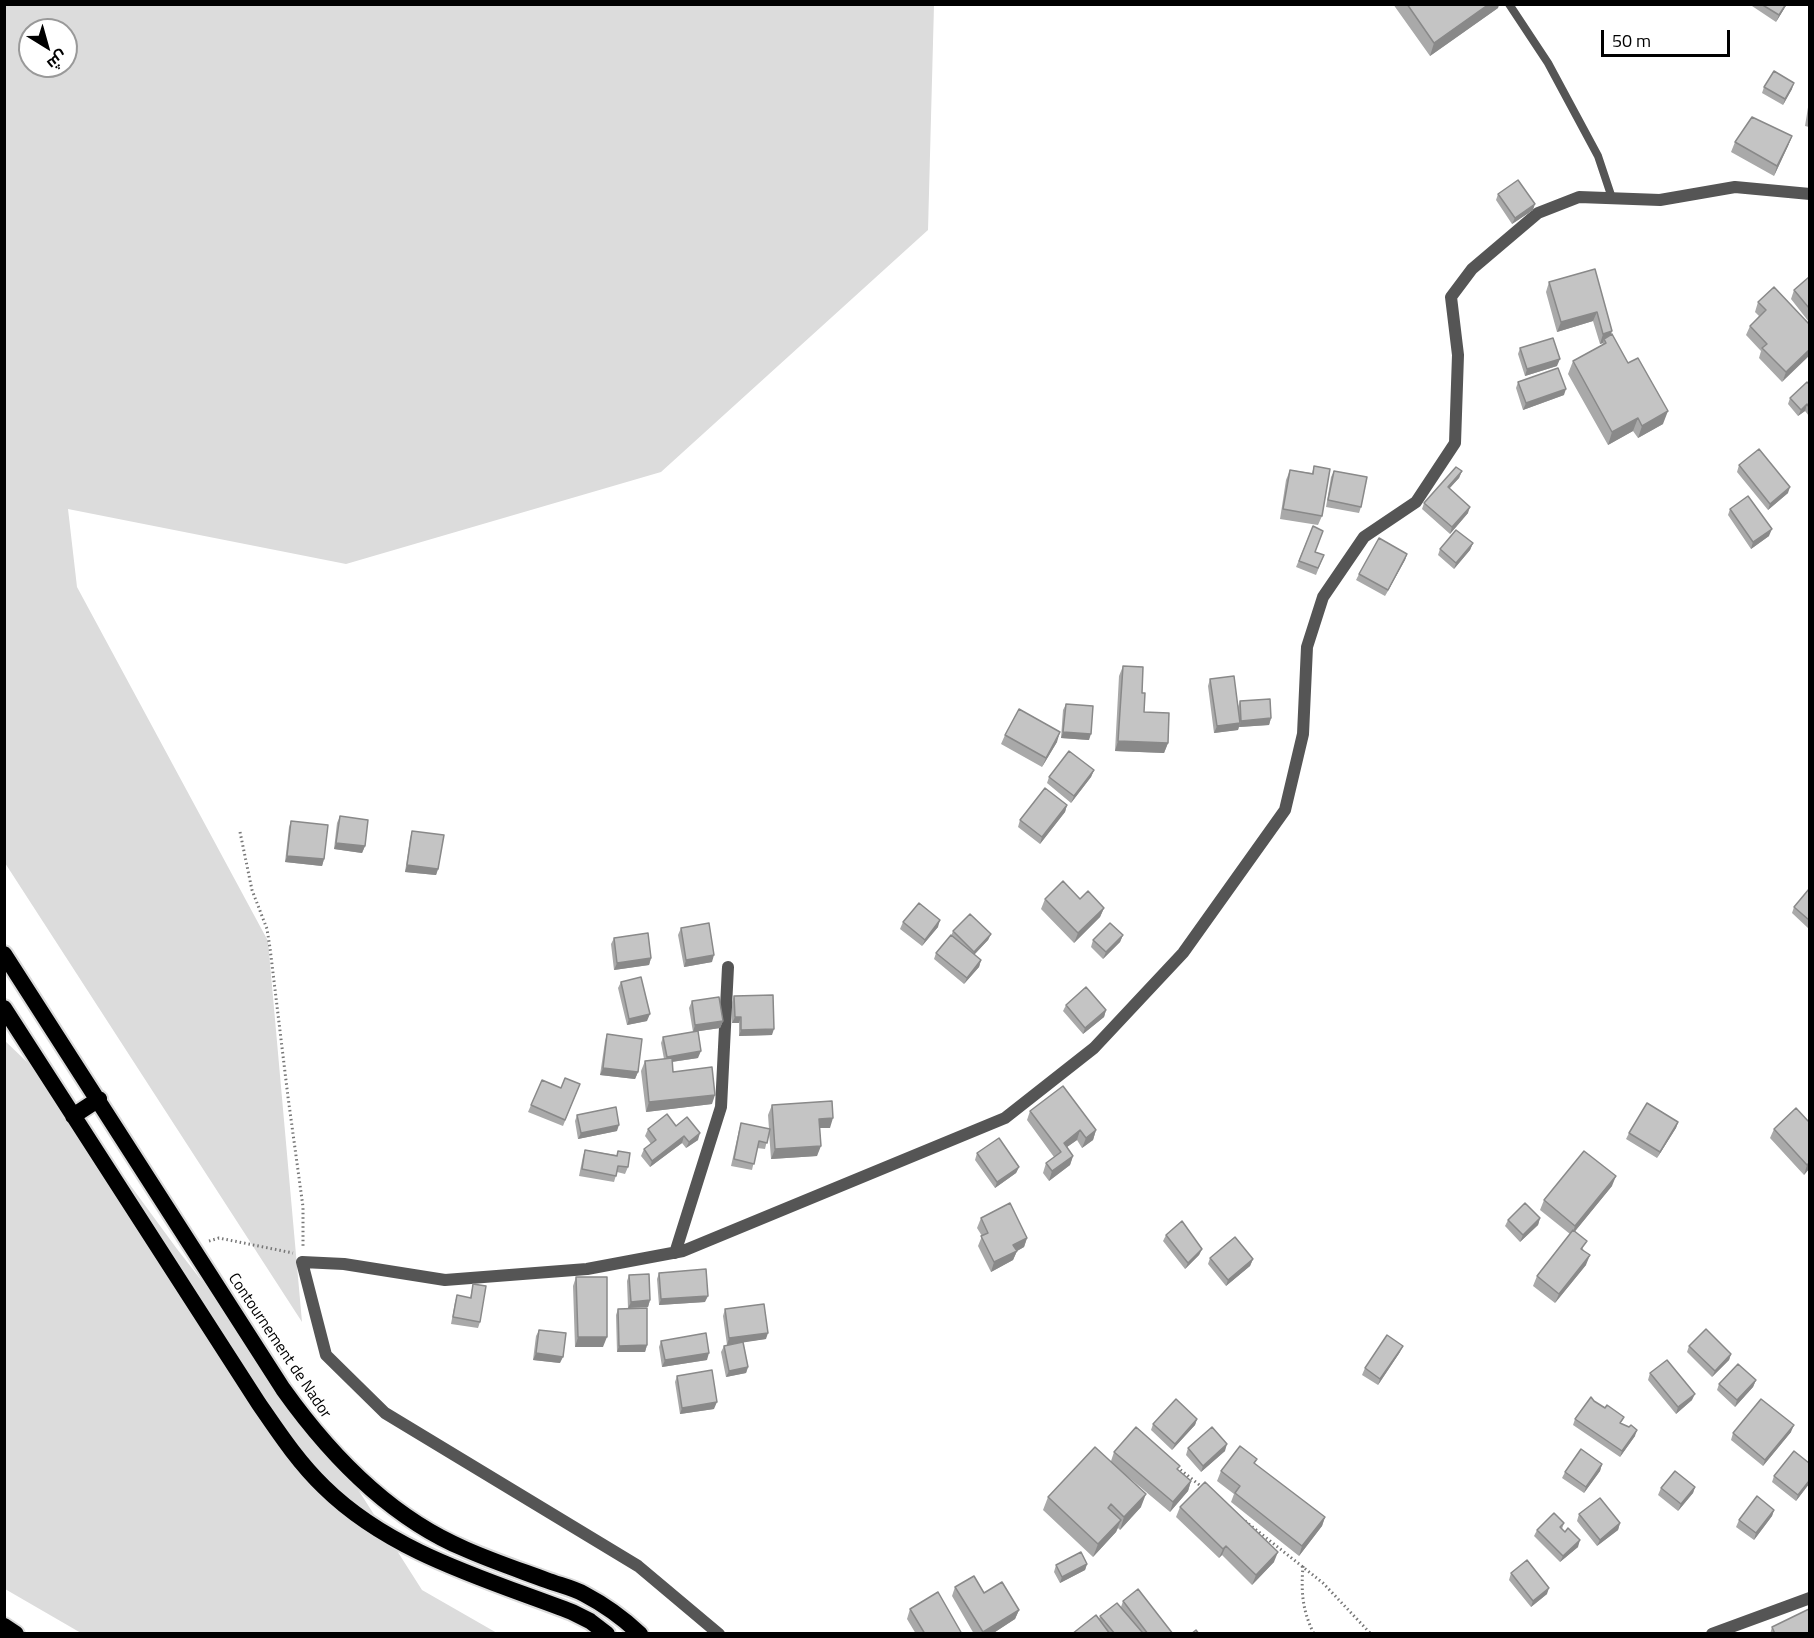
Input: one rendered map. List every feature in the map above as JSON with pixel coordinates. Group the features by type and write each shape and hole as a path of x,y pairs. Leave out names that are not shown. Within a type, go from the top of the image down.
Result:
{"highway":[{"name":"Contournement de Nador","path":"4,954 283,1389 312,1429 344,1465 381,1497 421,1525 464,1549 583,1593 620,1615 640,1634"},
{"path":"4,1008 259,1404 288,1446 323,1487 362,1518 406,1546 453,1568 572,1612 590,1621 607,1634"},
{"path":"73,1116 99,1099"},
{"path":"4,1626 16,1634"}],"street":[{"path":"719,1634 638,1566 385,1413 326,1355 302,1262 344,1264 445,1280 587,1269 675,1253 1005,1118 1094,1048 1183,953 1285,810 1303,734 1307,646 1323,597 1364,537 1416,502 1455,443 1458,355 1452,297 1472,269 1538,213 1579,197 1660,200 1735,187 1809,194"},
{"path":"675,1253 721,1107 729,967"},
{"path":"1712,1634 1809,1598"}],"lane":[{"path":"1509,4 1548,63 1598,156 1612,198"}],"path":[{"path":"196,1252 210,1241 219,1238 303,1253 303,1207 270,948 267,930 252,890 240,832"},
{"path":"1172,1462 1206,1490"},
{"path":"1240,1516 1269,1542 1303,1565 1323,1583 1371,1634"},
{"path":"1303,1565 1301,1594 1304,1613 1314,1634"}],"shaded area":[{"path":"5,5 934,5 928,230 661,472 346,564 68,509 77,587 268,941 302,1322 5,863"},
{"path":"4,1040 70,1103 352,1480 422,1590 497,1633 81,1633 5,1589"}],"building":[{"path":"1407,4 1489,4 1434,43"},
{"path":"1761,4 1786,4 1779,15"},
{"path":"1774,71 1794,83 1785,99 1764,87"},
{"path":"1752,117 1792,136 1777,166 1735,142"},
{"path":"1518,180 1535,204 1515,218 1498,194"},
{"path":"1595,269 1612,331 1603,334 1597,312 1561,322 1549,282"},
{"path":"1809,277 1809,308 1794,290"},
{"path":"1774,287 1809,324 1809,350 1786,372 1762,348 1767,344 1750,326 1766,310 1758,302"},
{"path":"1612,334 1628,363 1638,358 1668,411 1642,426 1638,418 1612,432 1573,361 1606,343 1604,339"},
{"path":"1553,338 1560,359 1527,369 1520,348"},
{"path":"1558,368 1566,389 1526,403 1518,382"},
{"path":"1807,382 1809,384 1809,407 1807,404 1801,410 1790,398"},
{"path":"1759,449 1790,487 1770,504 1739,465"},
{"path":"1314,466 1330,469 1322,516 1283,509 1290,470 1313,474"},
{"path":"1456,467 1462,471 1448,487 1470,507 1452,527 1424,503"},
{"path":"1334,471 1367,477 1361,507 1328,500"},
{"path":"1748,496 1772,529 1753,542 1730,509"},
{"path":"1313,526 1323,531 1315,552 1324,555 1318,568 1299,561"},
{"path":"1456,530 1473,543 1456,563 1440,549"},
{"path":"1379,538 1407,554 1388,590 1359,574"},
{"path":"1123,666 1143,667 1144,712 1169,713 1168,743 1118,741"},
{"path":"1234,676 1240,723 1217,726 1210,679"},
{"path":"1270,699 1271,718 1241,721 1240,701"},
{"path":"1066,704 1093,706 1091,734 1063,732"},
{"path":"1019,709 1060,732 1046,758 1005,735"},
{"path":"1069,751 1094,770 1074,796 1049,777"},
{"path":"1045,788 1067,805 1042,837 1020,820"},
{"path":"340,816 368,820 365,846 336,843"},
{"path":"291,821 328,825 324,859 287,856"},
{"path":"412,831 444,835 438,869 407,865"},
{"path":"1063,881 1080,899 1088,891 1104,908 1078,933 1045,899"},
{"path":"1809,889 1809,920 1794,907"},
{"path":"919,903 940,920 925,940 903,922"},
{"path":"970,914 991,934 974,952 953,931"},
{"path":"709,923 714,955 686,960 681,928"},
{"path":"1110,923 1123,935 1106,952 1093,940"},
{"path":"648,933 651,958 617,963 614,938"},
{"path":"951,935 981,960 967,978 936,953"},
{"path":"641,977 650,1014 629,1019 621,982"},
{"path":"1086,987 1106,1010 1085,1028 1066,1005"},
{"path":"773,995 774,1029 741,1030 741,1017 735,1017 734,996"},
{"path":"719,997 723,1021 695,1025 692,1001"},
{"path":"698,1031 701,1051 667,1057 663,1037"},
{"path":"607,1034 642,1039 638,1072 603,1068"},
{"path":"672,1058 673,1072 712,1067 715,1095 649,1102 645,1061"},
{"path":"565,1078 580,1084 565,1120 531,1105 542,1080 561,1088"},
{"path":"1063,1086 1096,1130 1086,1138 1080,1130 1064,1143 1073,1156 1052,1171 1046,1163 1061,1152 1030,1111"},
{"path":"832,1101 833,1118 819,1119 821,1146 775,1149 772,1105"},
{"path":"1647,1103 1678,1122 1660,1152 1629,1133"},
{"path":"616,1107 619,1125 581,1133 577,1115"},
{"path":"1796,1108 1809,1122 1809,1163 1807,1165 1774,1129"},
{"path":"667,1114 676,1126 687,1117 700,1133 689,1142 684,1136 652,1161 644,1149 656,1140 648,1129"},
{"path":"741,1123 770,1129 767,1143 759,1141 754,1164 734,1159"},
{"path":"999,1138 1019,1167 997,1182 977,1153"},
{"path":"585,1150 617,1156 618,1151 630,1153 628,1167 618,1166 616,1176 582,1169"},
{"path":"1584,1151 1616,1176 1575,1226 1544,1200"},
{"path":"1010,1203 1027,1238 1013,1245 1017,1251 994,1262 981,1236 988,1233 981,1218"},
{"path":"1525,1203 1540,1218 1523,1235 1508,1220"},
{"path":"1182,1221 1202,1249 1188,1263 1166,1235"},
{"path":"1573,1230 1587,1241 1581,1249 1590,1255 1559,1294 1537,1276"},
{"path":"1235,1237 1253,1259 1228,1280 1210,1258"},
{"path":"706,1269 708,1296 661,1299 659,1273"},
{"path":"649,1274 650,1300 631,1302 629,1275"},
{"path":"576,1277 607,1277 607,1337 578,1337"},
{"path":"473,1284 486,1286 480,1322 453,1317 457,1295 471,1298"},
{"path":"764,1304 768,1333 729,1338 725,1309"},
{"path":"647,1308 647,1345 619,1346 618,1309"},
{"path":"1706,1329 1731,1354 1715,1371 1689,1346"},
{"path":"539,1330 566,1333 563,1357 536,1353"},
{"path":"706,1333 709,1353 665,1360 661,1341"},
{"path":"1387,1335 1403,1346 1380,1379 1365,1368"},
{"path":"743,1342 748,1367 729,1371 724,1346"},
{"path":"1667,1360 1695,1394 1678,1407 1650,1373"},
{"path":"1738,1364 1756,1380 1737,1400 1719,1384"},
{"path":"712,1370 717,1402 682,1408 677,1376"},
{"path":"1591,1397 1605,1408 1607,1405 1624,1417 1620,1423 1629,1427 1631,1425 1637,1430 1622,1451 1575,1419"},
{"path":"1176,1399 1197,1419 1175,1444 1153,1424"},
{"path":"1761,1399 1794,1425 1765,1460 1733,1433"},
{"path":"1136,1427 1180,1466 1177,1469 1191,1481 1173,1502 1114,1452"},
{"path":"1212,1427 1227,1444 1203,1466 1188,1448"},
{"path":"1240,1446 1257,1459 1254,1463 1325,1517 1302,1546 1235,1493 1240,1486 1221,1471"},
{"path":"1095,1447 1146,1494 1124,1517 1111,1504 1108,1508 1121,1520 1098,1544 1048,1497"},
{"path":"1581,1449 1602,1464 1586,1487 1565,1472"},
{"path":"1794,1451 1809,1463 1809,1481 1798,1495 1774,1476"},
{"path":"1675,1471 1695,1487 1681,1504 1661,1488"},
{"path":"1205,1482 1278,1552 1256,1575 1226,1546 1223,1549 1180,1507"},
{"path":"1757,1496 1774,1510 1756,1533 1739,1520"},
{"path":"1600,1498 1620,1523 1600,1540 1579,1514"},
{"path":"1554,1513 1564,1523 1560,1527 1565,1532 1568,1528 1580,1540 1563,1556 1537,1530"},
{"path":"1081,1552 1087,1564 1062,1577 1056,1565"},
{"path":"1527,1560 1549,1588 1533,1601 1511,1573"},
{"path":"974,1576 984,1593 1002,1582 1019,1610 983,1632 955,1587"},
{"path":"1138,1589 1173,1634 1148,1634 1123,1601"},
{"path":"938,1592 962,1634 925,1634 910,1609"},
{"path":"1117,1603 1142,1632 1140,1634 1115,1634 1100,1616"},
{"path":"1809,1609 1809,1634 1775,1634 1772,1627"},
{"path":"1096,1615 1110,1634 1072,1634"}]}
